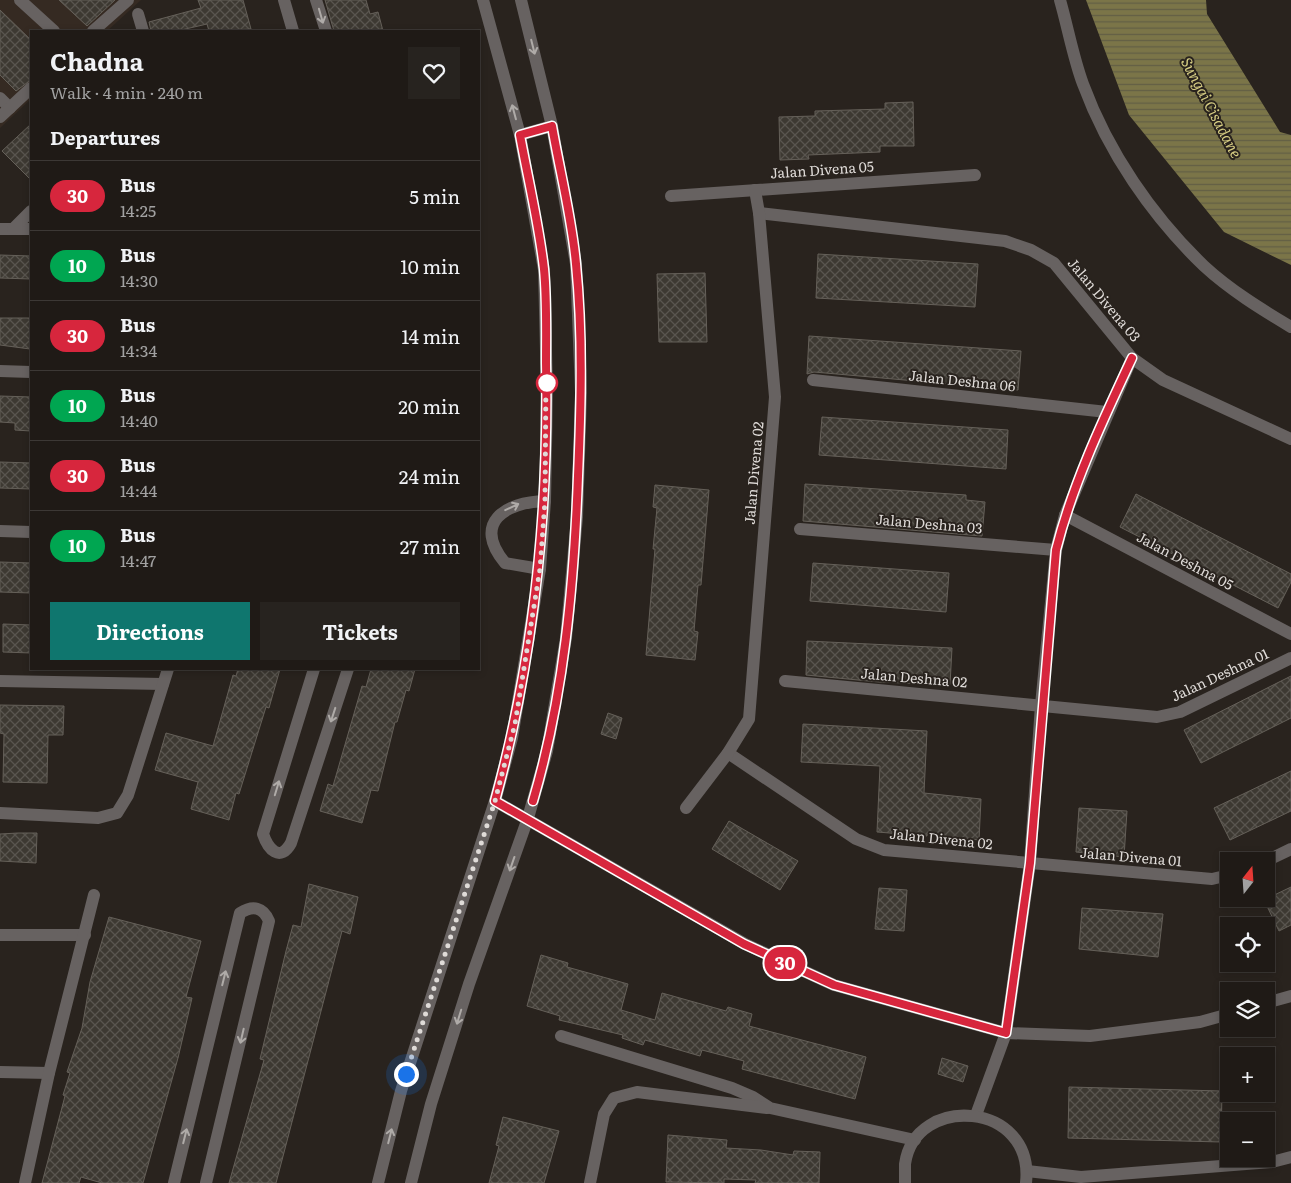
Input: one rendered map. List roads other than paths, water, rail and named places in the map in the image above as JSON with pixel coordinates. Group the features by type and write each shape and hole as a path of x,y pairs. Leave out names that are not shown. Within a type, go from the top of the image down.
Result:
{"street":[{"path":"20,0 53,30"},
{"path":"95,30 128,0"},
{"path":"284,0 293,30"},
{"path":"316,0 326,30"},
{"path":"378,1183 401,1091 495,801 519,704 540,569 545,501 547,392 544,270 520,135 483,0"},
{"path":"411,1183 431,1104 469,984 528,818 548,751 566,638 576,517 581,393 576,264 552,126 521,0"},
{"path":"1060,0 1083,84 1116,155 1157,214 1205,266 1259,308 1291,327"},
{"path":"138,14 143,30"},
{"path":"0,117 30,89"},
{"path":"0,98 10,108"},
{"path":"520,135 552,126"},
{"name":"Jalan Divena 05","path":"671,196 975,175"},
{"name":"Jalan Divena 02","path":"686,808 728,753 749,719 775,398 759,213 755,190"},
{"path":"13,229 30,212"},
{"name":"Jalan Divena 03","path":"759,213 1005,241 1032,250 1054,263 1132,358 1163,380 1291,439"},
{"path":"0,229 30,229"},
{"path":"976,1115 1006,1033 1030,863 1041,705 1056,550 1065,515 1107,412 1132,358"},
{"path":"0,371 30,372"},
{"name":"Jalan Deshna 06","path":"812,380 1107,412"},
{"path":"540,569 504,563 485,533 507,508 525,502 545,501"},
{"name":"Jalan Deshna 05","path":"1065,515 1291,634"},
{"name":"Jalan Deshna 03","path":"800,529 1056,550"},
{"path":"0,531 30,532"},
{"name":"Jalan Deshna 01","path":"1041,705 1157,717 1180,712 1291,658"},
{"path":"0,814 98,818 117,814 128,795 168,670"},
{"path":"314,670 262,834 267,847 277,853 283,852 291,843 348,670"},
{"path":"0,681 163,684"},
{"name":"Jalan Deshna 02","path":"785,681 1041,705"},
{"name":"Jalan Divena 02","path":"728,753 856,840 884,850 1030,863"},
{"path":"495,801 528,818 744,944 834,985 1006,1033 1090,1036 1200,1022 1220,1016"},
{"path":"1275,857 1291,849"},
{"name":"Jalan Divena 01","path":"1030,863 1212,879 1220,877"},
{"path":"25,1183 49,1073 94,895"},
{"path":"174,1183 240,913 247,909 258,908 265,912 269,921 206,1183"},
{"path":"0,935 85,935"},
{"path":"1275,1000 1291,996"},
{"path":"561,1036 732,1088 753,1097 770,1108"},
{"path":"0,1072 49,1073"},
{"path":"590,1183 604,1114 614,1098 637,1092 770,1108 915,1140"},
{"path":"905,1183 906,1162 915,1140 932,1124 953,1116 976,1115 995,1122 1011,1134 1022,1152 1026,1177 1081,1176 1272,1162 1291,1157"},
{"path":"1081,1176 1098,1183"}],"water":[{"name":"Sungai Cisadane","path":"1086,0 1206,0 1207,14 1280,132 1291,135 1291,265 1224,232 1129,115"}]}
